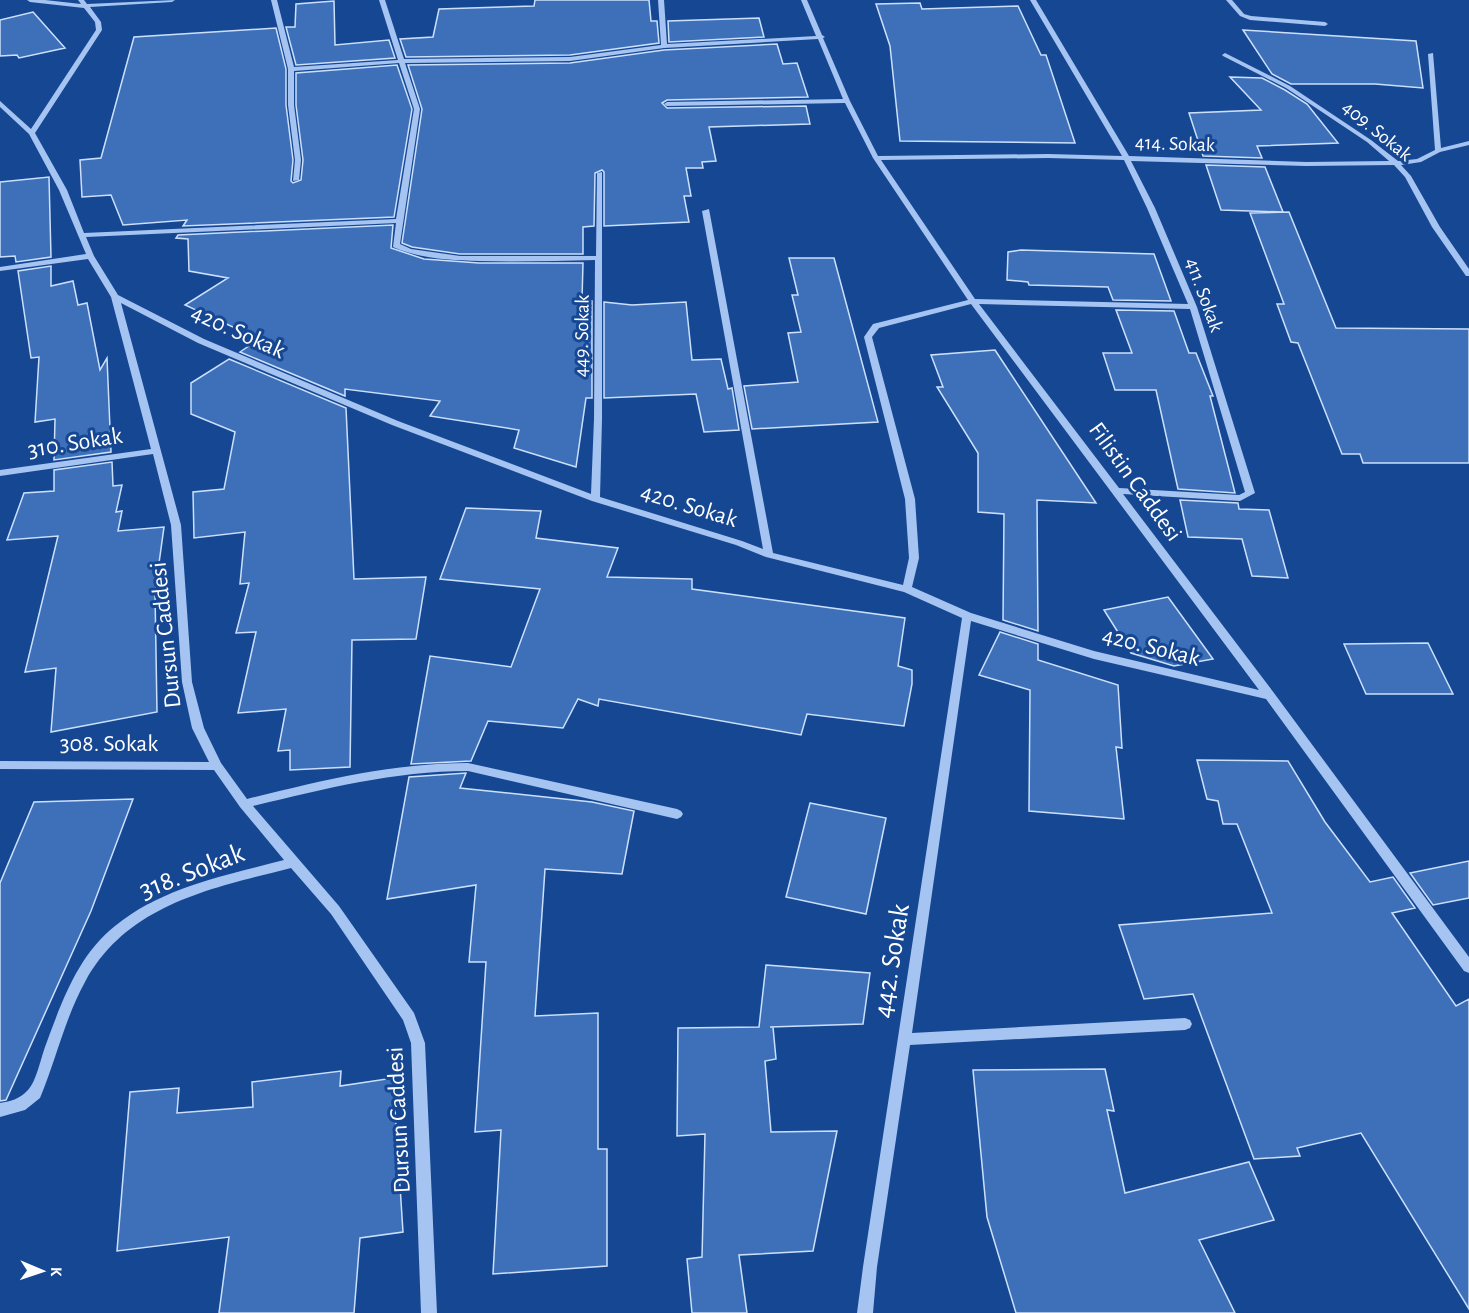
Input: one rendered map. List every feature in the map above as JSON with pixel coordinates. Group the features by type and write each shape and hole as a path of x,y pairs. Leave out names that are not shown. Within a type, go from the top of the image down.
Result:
{"street":[{"path":"30,0 82,3 172,0"},
{"path":"274,0 291,69 291,105 298,160 295,180"},
{"path":"382,0 417,109 396,245 405,250 451,258 599,258"},
{"path":"661,0 664,46"},
{"name":"Filistin Caddesi","path":"804,0 848,101 876,158 973,301 1270,696 1469,967"},
{"name":"411. Sokak","path":"1033,0 1127,159 1193,307 1250,493 1240,498 1115,491"},
{"path":"1229,0 1242,15 1250,18 1325,24"},
{"path":"32,133 99,30 98,22 82,3"},
{"path":"291,69 403,61 570,59 664,46 822,38"},
{"path":"1431,54 1438,151"},
{"name":"409. Sokak","path":"1225,55 1288,87 1323,109 1396,163 1408,177 1436,227 1469,274"},
{"path":"667,104 848,101"},
{"name":"Dursun Caddesi","path":"0,103 32,133 63,190 90,256 115,297 176,525 187,681 198,728 217,766 244,804 335,910 409,1017 418,1043 429,1313"},
{"name":"414. Sokak","path":"876,158 1048,156 1306,164 1396,163 1419,161 1438,151 1469,143"},
{"name":"449. Sokak","path":"595,500 600,173"},
{"path":"706,211 769,555"},
{"path":"82,235 398,221"},
{"path":"0,269 90,256"},
{"name":"420. Sokak","path":"115,297 201,341 384,418 595,500 739,543 769,555 907,589 968,616 1094,655 1270,696"},
{"path":"907,589 915,558 910,499 868,337 876,326 973,301 1193,307"},
{"name":"310. Sokak","path":"0,473 155,451"},
{"name":"442. Sokak","path":"866,1313 870,1267 968,616"},
{"name":"308. Sokak","path":"0,765 217,766"},
{"path":"244,804 365,775 434,766 468,767 677,814"},
{"name":"318. Sokak","path":"0,1110 20,1105 35,1093 80,976 109,936 158,904 214,884 294,862"},
{"path":"904,1039 1185,1024"}],"building":[{"path":"535,0 649,0 651,21 657,21 659,43 570,55 406,57 400,39 433,37 439,9 534,6"},
{"path":"334,1 335,45 389,40 395,58 296,65 286,27 295,27 296,4"},
{"path":"920,3 922,9 1018,6 1041,55 1046,55 1075,143 900,141 890,46 876,4"},
{"path":"33,12 65,48 19,58 17,55 0,56 0,20"},
{"path":"759,18 764,37 669,42 668,21"},
{"path":"276,28 286,69 286,105 293,160 291,181 293,183 301,180 303,160 296,105 296,73 397,65 412,109 394,217 183,226 187,220 123,225 111,195 82,197 80,160 101,158 134,37"},
{"path":"1243,30 1416,41 1423,88 1375,84 1291,84 1272,74"},
{"path":"777,44 783,64 797,63 808,97 667,100 662,103 667,108 806,106 810,124 709,127 716,161 702,162 703,168 686,168 691,196 684,196 689,222 604,226 604,172 602,170 595,173 594,226 583,227 583,254 460,254 412,247 402,243 422,109 408,65 570,63 664,50"},
{"path":"1230,77 1262,78 1285,90 1307,104 1338,143 1257,146 1262,158 1203,156 1189,113 1261,110"},
{"path":"1206,165 1265,167 1283,212 1221,210"},
{"path":"49,177 51,257 16,262 15,256 0,257 0,182"},
{"path":"1289,212 1336,328 1469,329 1469,463 1363,463 1360,454 1342,454 1298,343 1291,342 1277,304 1284,304 1250,213"},
{"path":"393,225 391,248 424,259 479,263 583,263 582,300 592,301 592,398 586,398 576,467 514,448 519,430 430,416 440,401 345,389 345,396 240,352 259,339 185,305 228,278 189,271 188,239 176,238 178,235"},
{"path":"1021,250 1154,254 1171,301 1113,300 1108,287 1029,285 1028,282 1007,280 1008,252"},
{"path":"789,258 834,258 878,422 752,429 744,386 798,382 788,333 801,332 792,295 798,295"},
{"path":"51,266 51,286 73,281 78,305 87,303 100,370 107,358 111,452 54,460 55,419 35,422 39,357 31,358 18,271"},
{"path":"604,302 632,305 686,302 692,360 721,359 728,389 732,388 739,430 704,432 696,394 604,398"},
{"path":"1116,310 1174,311 1189,353 1196,353 1213,396 1210,396 1235,493 1178,489 1156,390 1115,390 1103,353 1132,353"},
{"path":"995,350 1096,503 1037,500 1038,631 1003,620 1004,514 978,512 978,453 937,387 943,387 931,355"},
{"path":"229,359 346,408 354,579 426,577 416,639 352,640 350,767 290,770 290,750 278,751 286,709 238,713 256,632 236,633 249,583 240,584 245,532 194,538 193,492 224,489 235,432 191,414 191,383"},
{"path":"112,462 113,486 122,485 116,512 122,511 118,531 164,527 155,592 157,712 51,732 56,668 25,672 58,536 7,540 24,493 54,491 54,470"},
{"path":"1180,500 1238,503 1239,509 1269,510 1288,578 1252,576 1242,539 1188,537"},
{"path":"466,508 541,511 536,538 618,548 607,577 692,579 692,589 905,618 898,666 912,670 912,684 904,726 807,714 801,735 599,699 598,706 578,699 563,728 488,721 471,761 411,764 430,656 511,667 540,589 440,579"},
{"path":"1168,597 1213,659 1174,666 1131,653 1104,610"},
{"path":"1000,632 1038,644 1038,660 1118,685 1122,748 1116,747 1124,819 1029,811 1030,690 979,675"},
{"path":"1428,643 1453,694 1366,694 1344,644"},
{"path":"1197,760 1288,761 1325,822 1370,882 1393,877 1415,908 1392,913 1456,1006 1469,999 1469,1309 1361,1133 1297,1148 1300,1156 1254,1159 1193,994 1144,999 1119,925 1272,913 1237,824 1223,824 1218,801 1207,799"},
{"path":"466,773 460,788 592,802 634,811 622,874 545,869 535,1016 598,1013 598,1149 607,1149 607,1266 493,1274 501,1130 475,1132 486,962 469,962 476,885 387,899 409,777"},
{"path":"133,799 91,911 6,1100 0,1101 0,883 34,802"},
{"path":"810,803 886,818 866,914 786,897"},
{"path":"1469,861 1469,898 1433,905 1410,873"},
{"path":"766,965 870,973 863,1024 770,1027 773,1027 776,1059 765,1061 771,1132 837,1131 813,1251 739,1255 747,1313 692,1313 687,1259 702,1257 705,1134 677,1136 678,1028 759,1027"},
{"path":"1105,1069 1114,1111 1107,1110 1125,1193 1249,1162 1274,1220 1199,1240 1235,1313 1016,1313 987,1217 973,1070"},
{"path":"341,1071 340,1086 393,1078 403,1232 360,1238 354,1313 219,1313 229,1237 117,1251 130,1092 179,1088 177,1113 253,1107 252,1082"}]}
